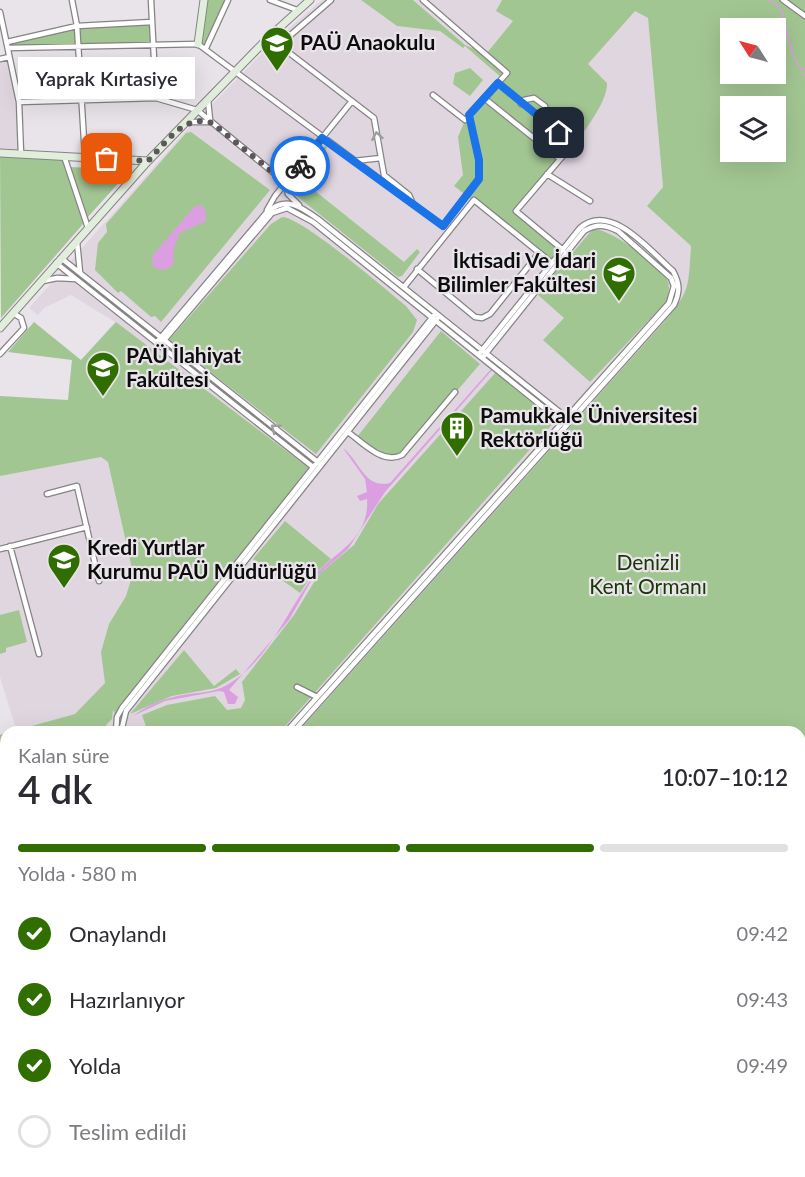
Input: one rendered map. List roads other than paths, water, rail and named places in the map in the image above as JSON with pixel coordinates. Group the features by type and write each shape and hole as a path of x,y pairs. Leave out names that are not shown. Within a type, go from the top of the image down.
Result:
{"main road":[{"path":"198,44 204,0"},
{"path":"1,323 13,313 148,161 297,10 310,0"},
{"path":"0,153 148,161"}],"street":[{"path":"72,0 77,26 84,157"},
{"path":"152,0 156,98"},
{"path":"206,48 228,0"},
{"path":"270,0 297,10"},
{"path":"331,0 279,45 374,118 384,175 409,195 412,202"},
{"path":"423,0 507,73 465,120 433,95"},
{"path":"783,0 805,16"},
{"path":"0,12 19,102 21,154"},
{"path":"8,45 77,26 152,22"},
{"path":"8,45 198,44 249,79 322,138 443,226 479,179 479,160 469,115"},
{"path":"0,59 9,57"},
{"path":"498,83 573,144 516,211 563,250"},
{"path":"19,102 156,98 197,110 286,183 288,194 300,206 404,286 436,316"},
{"path":"484,98 560,159"},
{"path":"521,104 524,100 534,98 545,106 546,122"},
{"path":"208,100 208,113 212,123"},
{"path":"267,212 286,183 352,101"},
{"path":"186,123 199,120 212,123"},
{"path":"64,156 88,228"},
{"path":"354,161 381,158"},
{"path":"547,174 590,201"},
{"path":"404,286 474,200 552,263"},
{"path":"161,341 267,212 280,203 300,206"},
{"path":"161,341 272,213 287,208 313,222 436,316 567,422"},
{"path":"291,726 674,305 679,288 673,271 624,229 610,221 594,220 585,225 552,263 483,353"},
{"path":"298,726 669,303 674,286 665,270 618,231 599,225 585,231 483,353"},
{"path":"77,240 77,262 81,274"},
{"path":"417,270 475,317 482,318 490,314 539,252"},
{"path":"58,261 77,279 319,463"},
{"path":"58,261 81,274 315,468"},
{"path":"40,281 57,278 77,279"},
{"path":"0,354 24,328 21,318 13,313"},
{"path":"319,463 348,432 436,316"},
{"path":"122,726 126,711 194,622 436,316"},
{"path":"348,432 381,456 395,458 402,455 455,392"},
{"path":"47,494 77,486 99,581"},
{"path":"0,549 87,527"},
{"path":"9,546 39,654"},
{"path":"116,726 117,717 122,708 194,622"},
{"path":"297,687 317,697"}],"waterway":[{"path":"769,0 781,9 793,55 805,76"}],"place":[{"name":"PAÜ Anaokulu","path":"277,72"},
{"name":"Yaprak Kırtasiye","path":"107,159"},
{"name":"İktisadi Ve İdari Bilimler Fakültesi","path":"619,302"},
{"name":"PAÜ İlahiyat Fakültesi","path":"103,397"},
{"name":"Pamukkale Üniversitesi Rektörlüğü","path":"457,457"},
{"name":"Kredi Yurtlar Kurumu PAÜ Müdürlüğü","path":"64,589"}],"park label":[{"name":"Denizli Kent Ormanı","path":"648,575"}]}
